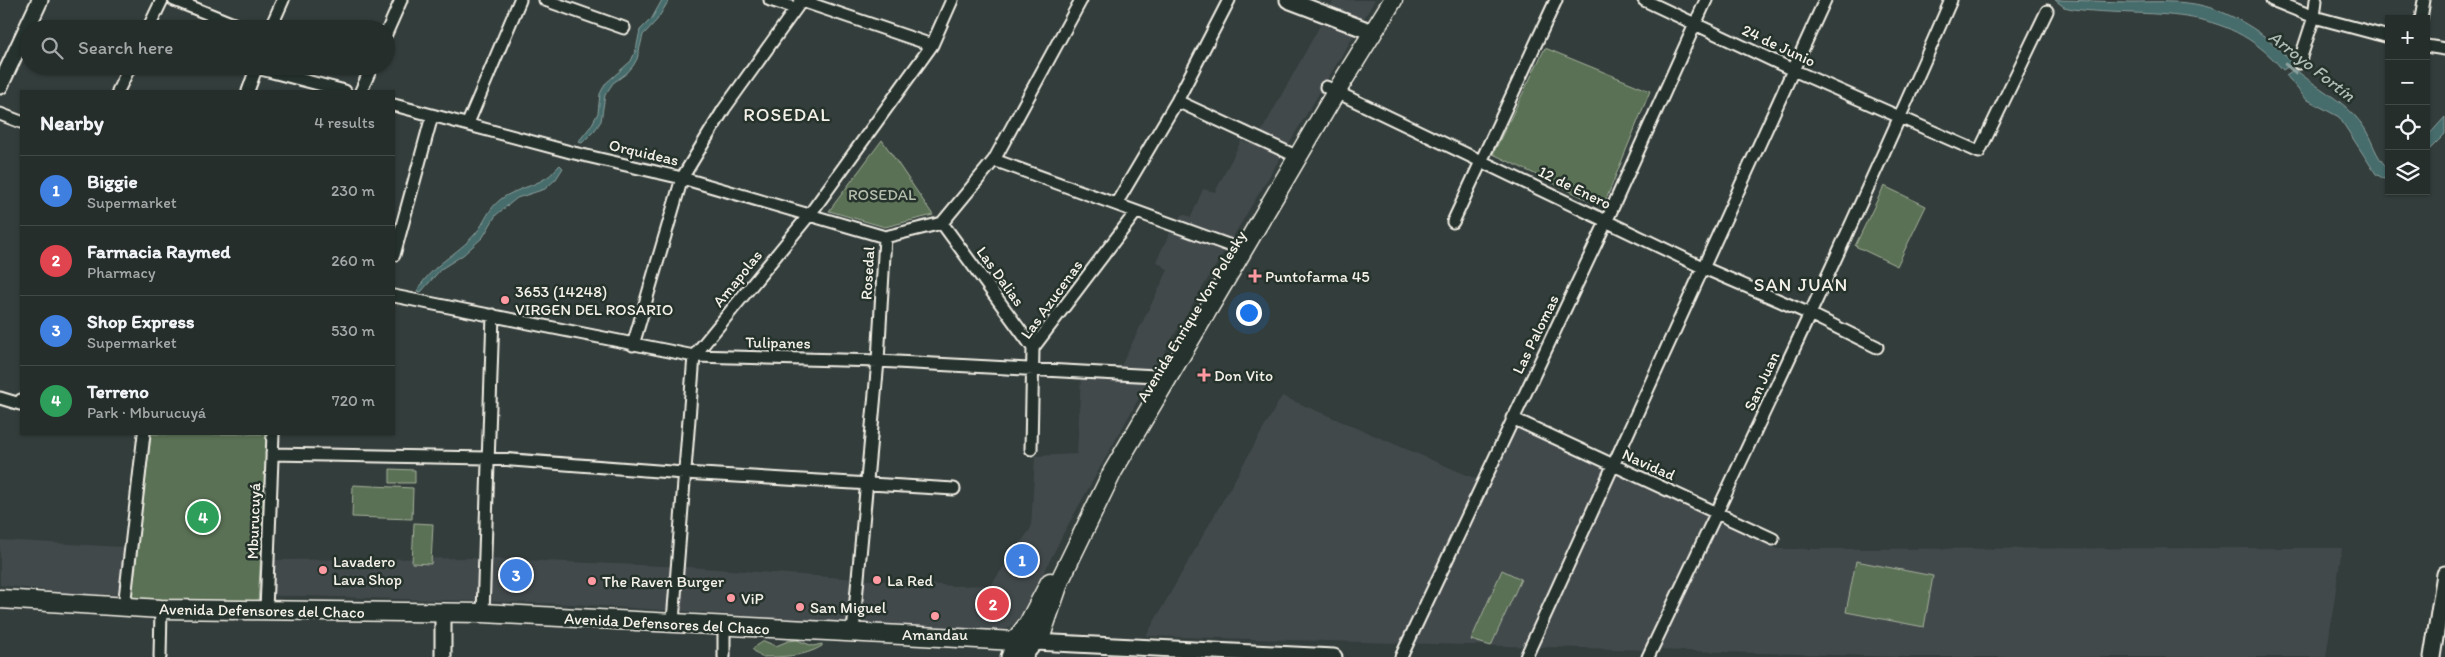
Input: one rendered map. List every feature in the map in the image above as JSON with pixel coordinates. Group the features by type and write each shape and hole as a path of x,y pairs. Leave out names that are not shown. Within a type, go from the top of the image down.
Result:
{"main road":[{"path":"31,20 40,0"},
{"path":"1288,0 1366,30"},
{"name":"Avenida Enrique Von Polesky","path":"1016,640 1024,632 1040,601 1101,469 1161,378 1366,30 1380,0"},
{"name":"Avenida Enrique Von Polesky","path":"1366,30 1393,0"},
{"path":"0,86 20,43"},
{"name":"Avenida Enrique Von Polesky","path":"1035,642 1042,633 1060,580 1091,513 1161,378"},
{"path":"2432,657 2441,620 2445,574"},
{"name":"Avenida Defensores del Chaco","path":"0,599 161,609 444,612 673,621 724,627 1334,657"},
{"path":"443,657 444,612"},
{"path":"1009,657 1016,640"},
{"path":"2442,657 2445,640"},
{"path":"1023,657 1035,642"}],"street":[{"path":"152,20 162,0"},
{"path":"174,0 224,20"},
{"path":"274,20 283,0"},
{"path":"392,20 401,0"},
{"path":"468,123 520,0"},
{"path":"770,0 800,3 932,45"},
{"name":"Amapolas","path":"694,356 810,214 932,45 952,0"},
{"path":"942,223 994,160 1081,0"},
{"path":"1116,204 1177,101 1229,0"},
{"path":"1453,222 1556,0"},
{"name":"24 de Junio","path":"1644,0 1793,70 1979,152 2047,11"},
{"name":"Las Palomas","path":"1401,657 1512,418 1607,220 1706,0"},
{"path":"1526,657 1615,466 1826,0"},
{"name":"San Juan","path":"1648,657 1810,314 1900,117 1950,0"},
{"path":"2272,0 2314,17 2385,35"},
{"path":"2299,63 2314,17 2316,0"},
{"path":"2422,15 2424,0"},
{"path":"549,1 624,28"},
{"path":"633,345 682,178 724,109 800,3"},
{"path":"2430,47 2445,49"},
{"path":"118,90 126,75"},
{"path":"248,90 254,75"},
{"path":"282,75 326,89"},
{"path":"361,90 368,75"},
{"name":"12 de Enero","path":"1331,89 1704,268 1810,314 1877,348"},
{"path":"1177,101 1293,154"},
{"name":"Orquideas","path":"395,105 432,116 468,123 574,153 682,178 885,237"},
{"path":"0,114 20,122"},
{"path":"395,251 432,116"},
{"path":"994,160 1238,248"},
{"name":"Las Azucenas","path":"1031,449 1033,348 1136,212"},
{"name":"Rosedal","path":"853,632 878,361 885,237 942,223"},
{"name":"Las Dalias","path":"942,223 1033,348"},
{"name":"Tulipanes","path":"395,296 694,356 878,361 1161,378"},
{"path":"482,613 493,315"},
{"path":"673,621 694,356"},
{"path":"0,398 20,404"},
{"name":"Navidad","path":"1512,418 1717,512 1773,540"},
{"path":"124,607 144,435"},
{"name":"Mburucuyá","path":"266,610 273,435"},
{"path":"272,454 487,458 684,473 954,489"},
{"path":"160,657 161,609"},
{"path":"724,627 724,657"}],"shaded area":[{"path":"1334,0 1375,0 1177,330 1063,534 1029,603 1016,622 1003,632 571,604 302,596 78,594 0,585 0,540 260,555 275,560 469,558 688,567 955,586 991,585 1031,528 1035,456 1077,454 1081,375 1116,376 1168,270 1156,261 1170,233 1182,214 1191,217 1203,189 1215,192 1241,141 1254,145"},
{"path":"1282,396 1488,484 1516,425 1778,549 2342,548 2326,657 1906,657 1146,636"}],"green space":[{"path":"1545,48 1650,91 1603,207 1493,154"},
{"name":"ROSEDAL","path":"882,140 933,215 885,227 829,211"},
{"path":"1884,186 1926,206 1897,266 1855,246"},
{"path":"151,435 268,435 258,604 132,608 131,599"},
{"path":"390,469 415,470 415,483 390,483"},
{"path":"353,485 413,488 412,519 352,517"},
{"path":"414,523 433,524 431,564 412,563"},
{"path":"1856,561 1933,576 1924,627 1846,612"},
{"path":"1502,570 1521,579 1491,646 1471,640"},
{"path":"797,640 813,646 822,644 822,646 793,656 777,657 761,657 752,649 764,641 776,646 788,641"}],"water":[{"path":"662,0 669,0 657,20 643,35 637,59 633,66 613,83 605,95 601,121 582,143 578,142 591,126 598,113 600,94 605,84 631,61 636,50 640,30 652,18"},
{"path":"2055,0 2177,2 2204,6 2228,15 2253,28 2275,45 2292,64 2283,70 2260,48 2237,32 2212,23 2186,17 2159,14 2073,9 2064,7"},
{"path":"2295,69 2338,100 2354,115 2361,123 2385,165 2385,180 2376,174 2339,117 2306,99 2286,75"},
{"path":"2445,117 2445,134 2430,149 2430,134"},
{"path":"560,165 563,168 556,179 545,189 517,198 496,215 483,237 463,255 441,269 421,292 417,291 423,281 437,266 461,248 476,233 493,207 501,199 546,178"}],"waterway":[{"name":"Arroyo Fortín","path":"2285,64 2296,73"}],"place":[{"name":"Puntofarma 45","path":"1255,276"},
{"name":"3653 (14248) VIRGEN DEL ROSARIO","path":"505,300"},
{"name":"Don Vito","path":"1204,375"},
{"name":"Terreno","path":"203,517"},
{"name":"Biggie","path":"1022,560"},
{"name":"Lavadero Lava Shop","path":"323,570"},
{"name":"Shop Express","path":"516,575"},
{"name":"La Red","path":"877,580"},
{"name":"The Raven Burger","path":"592,581"},
{"name":"ViP","path":"731,598"},
{"name":"Farmacia Raymed","path":"993,604"},
{"name":"San Miguel","path":"800,607"},
{"name":"Amandau","path":"935,616"}],"district":[{"name":"ROSEDAL","path":"787,114"},
{"name":"SAN JUAN","path":"1801,284"}]}
